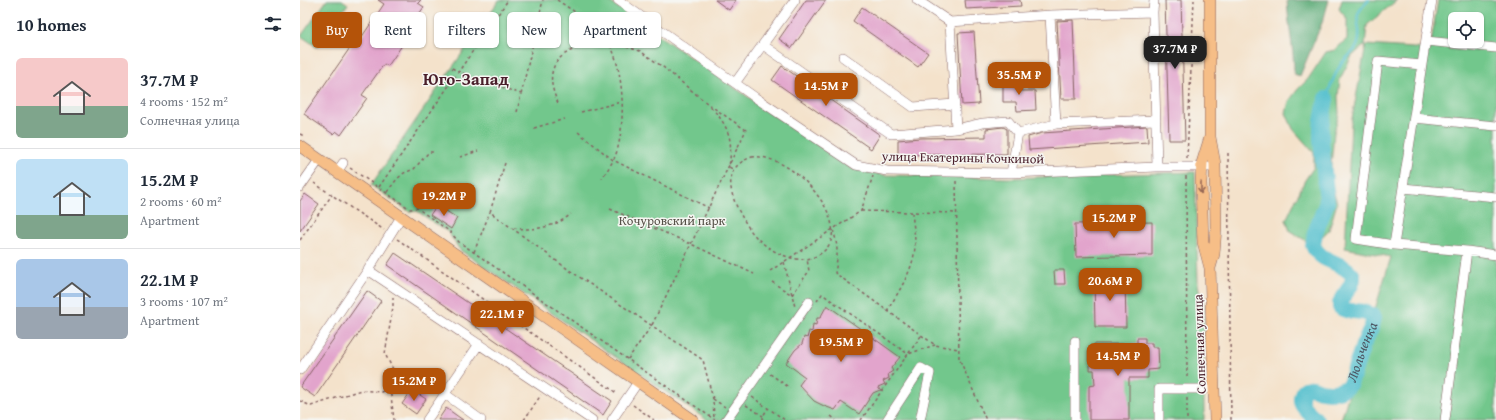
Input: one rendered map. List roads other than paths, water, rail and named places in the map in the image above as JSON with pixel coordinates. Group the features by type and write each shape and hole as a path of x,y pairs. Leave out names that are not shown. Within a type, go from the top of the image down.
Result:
{"main road":[{"name":"Солнечная улица","path":"1210,0 1210,137 1215,167 1215,244 1210,268"},
{"name":"Солнечная улица","path":"1210,137 1202,167 1203,242 1210,268 1215,420"},
{"path":"304,143 319,160 340,168 401,217 693,420"}],"street":[{"name":"улица Екатерины Кочкиной","path":"618,0 630,3 735,83 856,165 887,171 1011,173 1156,167 1215,167"},
{"path":"735,83 795,0"},
{"path":"917,0 950,22 1050,15 1153,12"},
{"path":"1154,0 1156,167"},
{"path":"1394,245 1432,0"},
{"path":"1050,15 1056,124"},
{"path":"950,22 956,129"},
{"path":"1426,41 1496,48"},
{"path":"763,45 891,134 956,129 983,123 1008,121 1018,133 1011,173"},
{"path":"843,58 913,107 955,104"},
{"path":"1422,65 1378,60 1356,239 1394,245 1496,254"},
{"path":"1414,118 1496,126"},
{"path":"1018,133 1056,124 1156,120"},
{"path":"300,187 319,160"},
{"path":"1403,188 1496,197"},
{"path":"300,370 368,270 401,217"},
{"path":"1445,420 1467,251"},
{"path":"368,270 592,420"},
{"path":"726,420 813,301"},
{"path":"1075,341 1075,420"},
{"path":"427,420 478,344"},
{"path":"887,420 921,368 930,373 920,420"},
{"path":"612,420 638,382"},
{"path":"1159,420 1159,389 1214,389"},
{"path":"445,394 481,420"}],"waterway":[{"path":"1326,99 1332,81 1343,61 1357,46 1359,36 1357,17 1362,7 1369,0"},
{"name":"Люльченка","path":"1316,420 1302,404 1301,398 1304,390 1314,388 1321,391 1333,392 1344,389 1350,384 1374,318 1366,313 1348,311 1340,307 1340,303 1353,281 1353,276 1344,267 1326,259 1316,251 1313,245 1315,233 1327,202 1321,140 1321,127 1326,99"}],"district":[{"name":"Юго-Запад","path":"466,79"}],"park label":[{"name":"Кочуровский парк","path":"672,220"}]}
